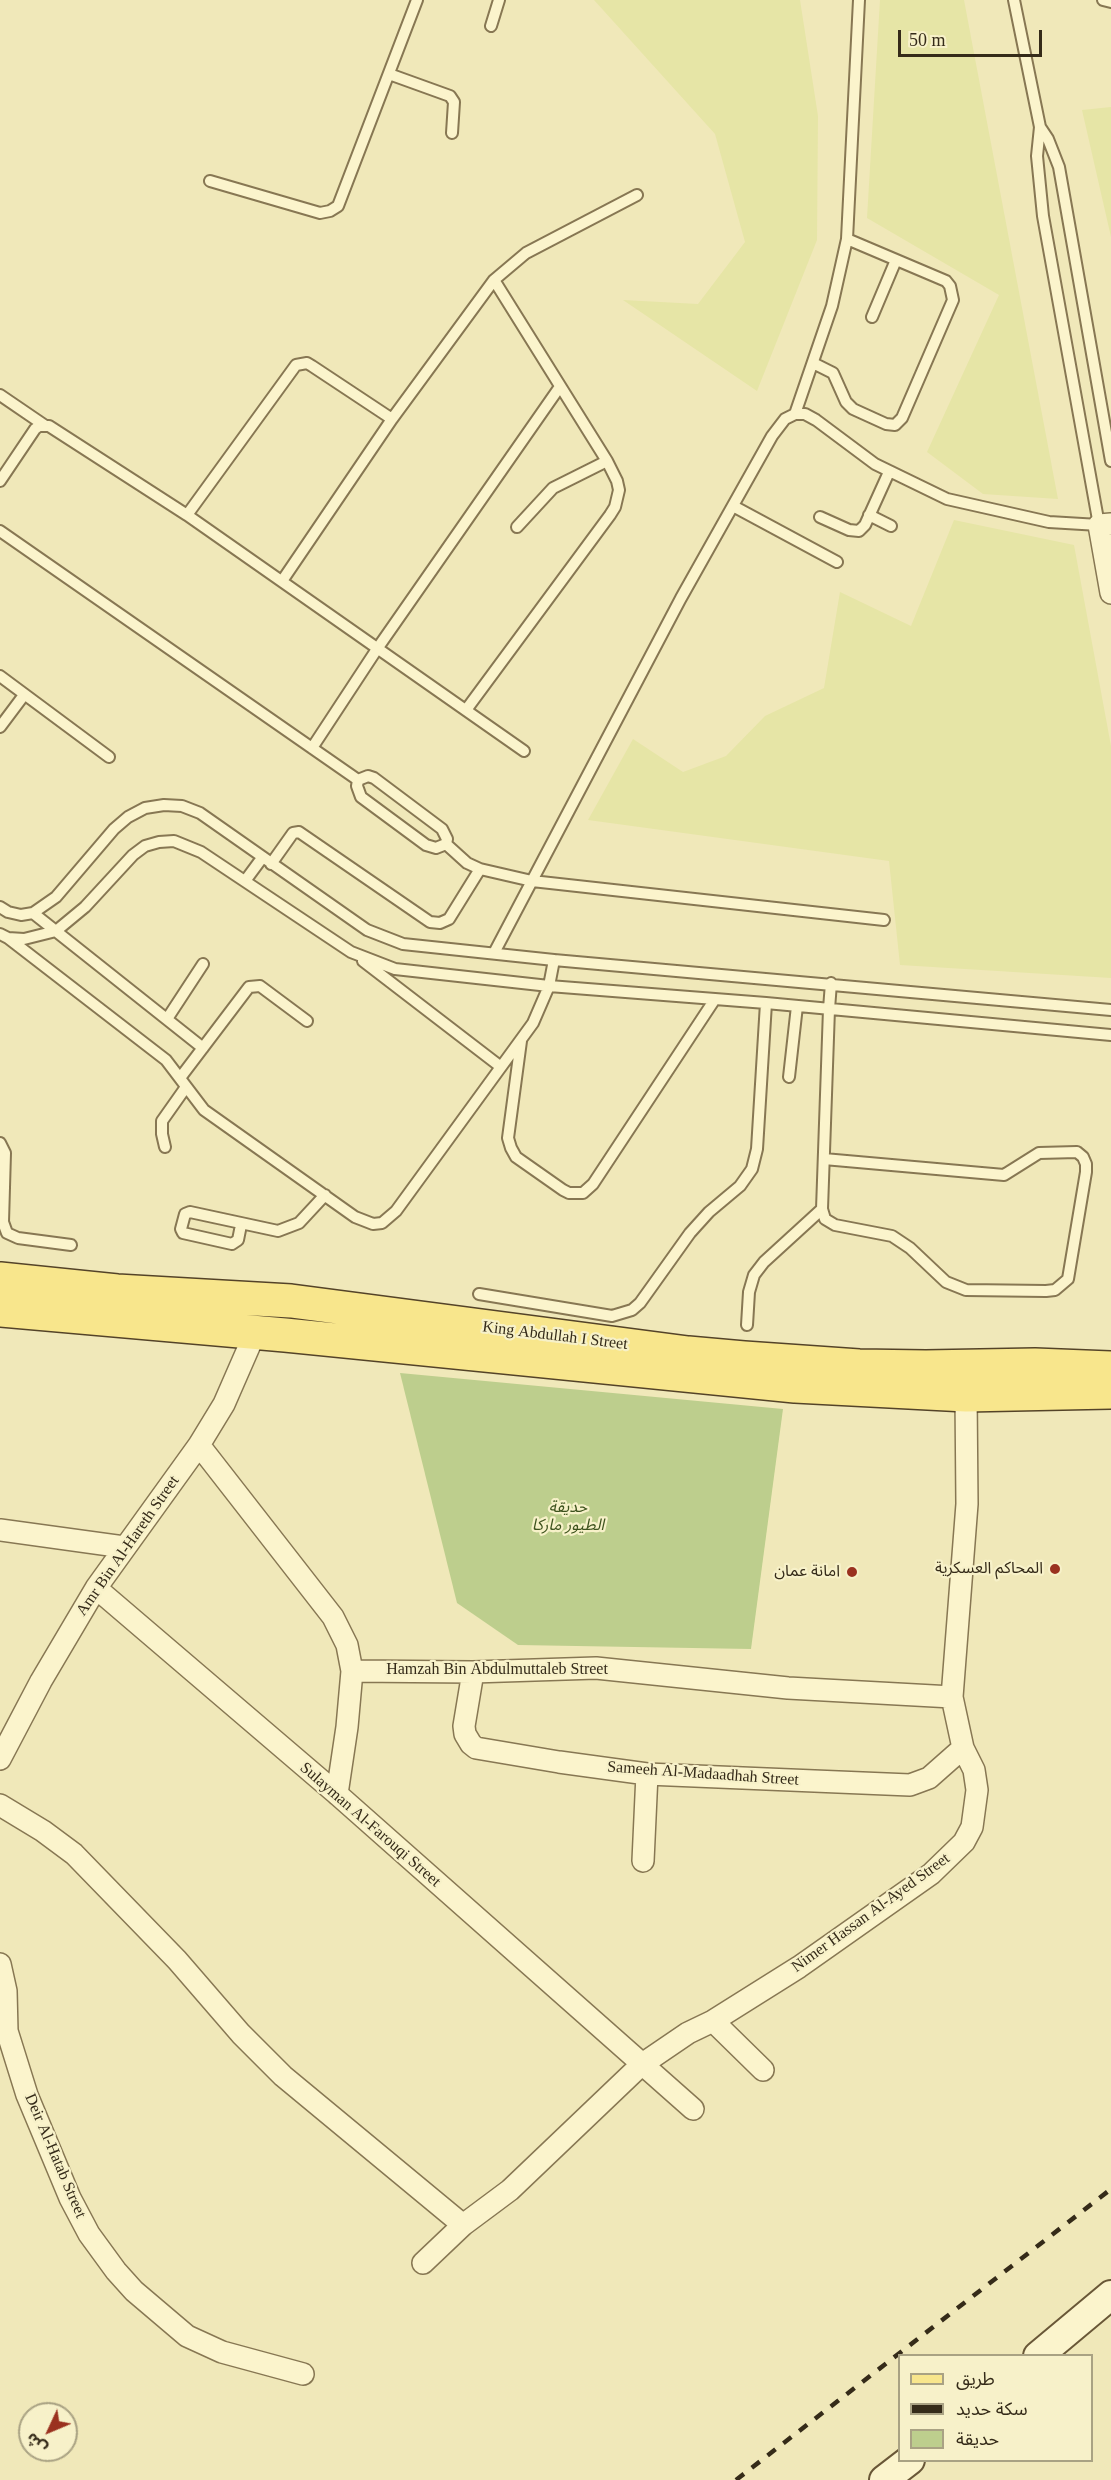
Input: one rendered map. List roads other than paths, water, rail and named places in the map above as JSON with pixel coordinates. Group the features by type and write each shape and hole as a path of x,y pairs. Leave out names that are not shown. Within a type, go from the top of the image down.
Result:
{"main road":[{"name":"King Abdullah I Street","path":"0,1279 117,1291 291,1301 688,1353 744,1358 859,1366 1035,1365 1111,1368"},
{"name":"King Abdullah I Street","path":"0,1310 708,1378 856,1390 966,1395 1111,1392"}],"street":[{"path":"1105,524 1111,593"},
{"name":"Amr Bin Al-Hareth Street","path":"0,1759 41,1681 96,1588 199,1445 224,1404 255,1333"},
{"name":"Nimer Hassan Al-Ayed Street","path":"423,2263 463,2225 510,2190 641,2065 688,2033 713,2021 769,1987 828,1947 931,1874 964,1842 972,1827 977,1790 974,1770 963,1748 952,1697 967,1504 966,1395"},
{"path":"199,1445 333,1617 347,1646 352,1671 347,1727 336,1794"},
{"path":"0,1530 124,1547"},
{"name":"Sulayman Al-Farouqi Street","path":"96,1588 336,1794 693,2109"},
{"name":"Hamzah Bin Abdulmuttaleb Street","path":"352,1671 472,1672 596,1668 788,1688 952,1697"},
{"name":"Sameeh Al-Madaadhah Street","path":"472,1672 464,1726 468,1740 477,1748 647,1774 910,1785 934,1774 963,1748"},
{"path":"643,1861 647,1774"},
{"path":"0,1805 43,1831 74,1854 177,1960 241,2034 283,2076 463,2225"},
{"name":"Deir Al-Hatab Street","path":"0,1964 6,1991 4,2031 27,2096 70,2198 89,2234 134,2291 186,2336 222,2352 303,2374"},
{"path":"713,2021 763,2070"},
{"path":"1039,2354 1111,2295"},
{"path":"884,2480 907,2462"}],"lane":[{"path":"210,181 320,213 338,206 417,0"},
{"path":"491,26 499,0"},
{"path":"494,953 681,598 778,427 795,414 835,295 847,239 859,0"},
{"path":"795,414 805,414 816,420 889,472 931,493 970,506 1049,522 1105,524 1043,216 1036,156 1040,127 1014,0"},
{"path":"1103,0 1111,2"},
{"path":"389,74 450,96 454,102 452,133"},
{"path":"1040,127 1048,139 1059,167 1111,461"},
{"path":"282,581 392,420 494,280 526,253 636,195"},
{"path":"813,363 833,373 846,402 853,409 890,426 899,422 953,300 953,292 946,281 847,239"},
{"path":"872,317 896,260"},
{"path":"466,710 615,507 619,490 607,460 559,388 494,280"},
{"path":"187,515 297,365 302,363 312,366 392,420"},
{"path":"312,748 377,649 559,388"},
{"path":"0,395 187,515 524,751"},
{"path":"0,481 35,429 44,425"},
{"path":"517,527 553,488 607,460"},
{"path":"820,517 854,532 862,529 889,472"},
{"path":"733,506 837,562"},
{"path":"870,515 891,526"},
{"path":"0,531 358,780"},
{"path":"0,676 109,757"},
{"path":"0,727 24,695"},
{"path":"358,780 368,776 378,781 442,828 447,839 446,844"},
{"path":"358,780 358,792 361,797 391,819 431,847 436,848 446,844"},
{"path":"0,907 8,912 21,915 33,913 45,907 114,829 128,817 145,808 164,805 182,806 200,813 350,920 384,938 404,944 554,960 831,983 1111,1010"},
{"path":"245,881 293,833 299,832 422,918 440,923 449,919 455,912 480,869"},
{"path":"4,936 24,939 56,931 85,907 133,855 145,846 174,841 187,844 351,952 501,1067"},
{"path":"446,844 467,863 480,869 532,881 884,920"},
{"path":"33,913 203,1048"},
{"path":"4,936 166,1060 204,1110 364,1222 382,1223 389,1218 533,1023 549,986 554,960"},
{"path":"351,952 395,969 549,986 766,1003 1111,1035"},
{"path":"166,1019 203,964"},
{"path":"824,1159 1004,1174 1039,1153 1077,1152 1086,1164 1068,1279 1055,1290 976,1291 955,1287 937,1275 902,1242 882,1233 830,1223 822,1214 829,1009 831,983"},
{"path":"165,1148 162,1121 203,1048 245,992 254,986 260,986 307,1021"},
{"path":"521,1040 508,1138 511,1148 516,1157 563,1190 576,1194 583,1193 593,1184 715,999"},
{"path":"479,1294 612,1316 622,1314 640,1303 690,1233 709,1212 740,1186 752,1169 757,1149 766,1003"},
{"path":"789,1077 797,1006"},
{"path":"0,1143 5,1154 3,1222 7,1233 18,1238 71,1245"},
{"path":"242,1225 238,1240 232,1244 186,1233 181,1229 184,1216 188,1212 278,1231 298,1223 325,1195"},
{"path":"747,1325 749,1292 754,1275 764,1262 822,1209"}],"railway":[{"path":"898,2354 1111,2189"},
{"path":"736,2480 898,2354"}],"place":[{"name":"المحاكم العسكرية","path":"1055,1569"},
{"name":"امانة عمان","path":"852,1572"}],"park label":[{"name":"حديقة الطيور ماركا","path":"568,1517"}]}
